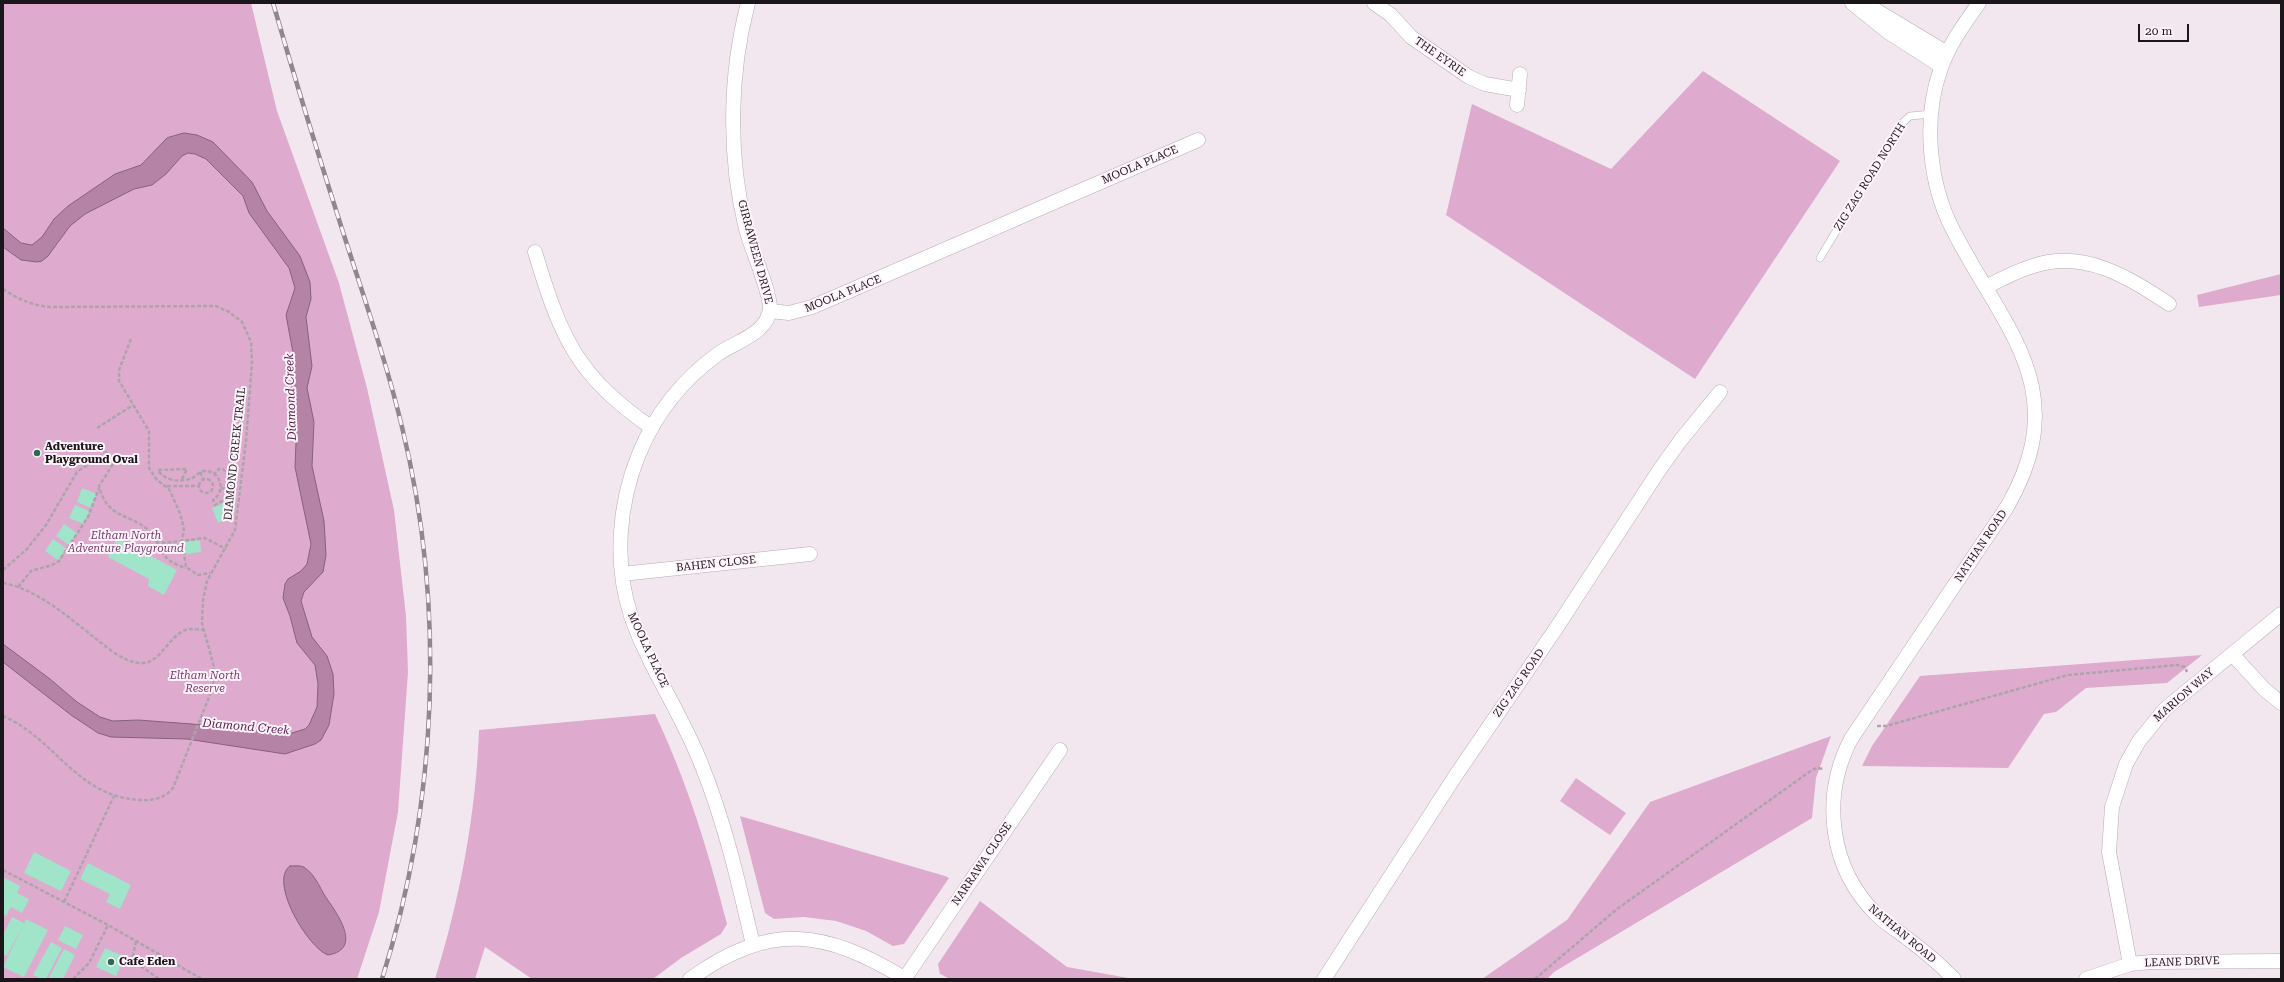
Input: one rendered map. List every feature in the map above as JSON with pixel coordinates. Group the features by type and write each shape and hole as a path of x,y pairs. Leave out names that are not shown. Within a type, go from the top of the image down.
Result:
{"street":[{"name":"GIRRAWEEN DRIVE","path":"748,3 738,50 734,93 736,167 746,227 768,294 770,310"},
{"name":"THE EYRIE","path":"1374,3 1391,15 1411,37 1468,77 1485,84 1519,90"},
{"path":"1852,3 1888,32 1944,59"},
{"path":"1864,3 1944,59"},
{"path":"1944,59 1979,3"},
{"name":"NATHAN ROAD","path":"1944,59 1936,83 1932,114 1933,162 1939,195 1953,230 2013,333 2032,385 2035,420 2027,466 2015,493 1993,529 1851,738 1841,761 1833,801 1834,834 1837,849 1843,865 1857,891 1877,915 1922,950 1954,979"},
{"path":"1517,105 1520,74"},
{"name":"MOOLA PLACE","path":"753,945 731,852 705,774 692,740 636,630 627,600 622,574 621,528 625,498 637,459 652,428 682,386 717,355 758,331 766,321 770,310 789,313 812,307 1198,140"},
{"path":"535,252 557,319 579,361 614,400 652,428"},
{"path":"1986,287 2034,265 2049,262 2079,262 2096,264 2121,274 2169,304"},
{"name":"ZIG ZAG ROAD","path":"1324,979 1456,775 1566,614 1660,469 1680,440 1720,392"},
{"name":"BAHEN CLOSE","path":"622,574 810,554"},
{"name":"MARION WAY","path":"2130,964 2109,852 2110,821 2120,778 2135,746 2155,719 2174,700 2281,614"},
{"path":"2232,654 2264,689 2281,703"},
{"name":"NARRAWA CLOSE","path":"906,979 1060,750"},
{"path":"690,979 726,957 753,945 783,938 828,942 869,957 906,979"},
{"name":"LEANE DRIVE","path":"2086,979 2130,964 2185,961 2281,961"}],"lane":[{"name":"ZIG ZAG ROAD NORTH","path":"1820,258 1900,125 1910,116 1932,114"}],"path":[{"name":"DIAMOND CREEK TRAIL","path":"3,289 22,301 35,306 209,304 230,312 242,322 251,342 252,363 239,508 235,530 226,549 207,581 203,600 204,630 214,667 214,687 173,788 162,796 146,800 114,796 99,790 82,779 36,736 3,716"},
{"path":"131,339 118,376 121,387 149,431 149,468 157,480 167,486 178,506 183,522 184,533 182,541 185,565 187,569"},
{"path":"97,428 133,405"},
{"path":"3,570 27,549 46,525 77,472 108,451"},
{"path":"18,587 31,571 52,566 59,561 88,518 98,494 99,486 112,464"},
{"path":"182,479 187,469 158,470 167,479 182,479 190,479 200,472 207,471 214,474 219,479 221,488 218,495 213,500 215,505 226,499 229,489 229,480 224,471 219,469 214,474"},
{"path":"200,472 203,479"},
{"path":"199,486 204,493 212,490 212,481 207,478 203,479"},
{"path":"199,486 203,479"},
{"path":"99,486 110,509 145,528 154,538 162,555 198,575 211,573"},
{"path":"167,486 199,486"},
{"path":"221,488 229,489"},
{"path":"154,538 164,543 205,538 226,549"},
{"path":"3,583 18,587 50,605 118,655 133,662 143,663 152,660 171,641 185,630 204,630"},
{"path":"64,902 114,796"},
{"path":"3,870 108,925 202,979"},
{"path":"72,979 89,963 108,925"},
{"path":"136,941 132,960 159,979"}],"green space":[{"name":"Eltham North Reserve","path":"3,3 251,3 277,111 339,283 367,388 394,510 406,616 408,672 398,812 379,912 357,979 3,979"},
{"path":"1703,71 1840,161 1695,379 1446,215 1472,104 1611,169"},
{"path":"2281,274 2281,295 2199,307 2197,295"},
{"path":"2202,655 2167,683 2086,688 2056,712 2044,714 2008,768 1862,766 1872,746 1920,676"},
{"path":"655,714 678,766 705,843 727,924 721,934 681,958 653,979 532,979 485,947 475,979 435,979 452,918 465,856 474,793 479,730"},
{"path":"1831,736 1816,778 1812,818 1554,972 1547,979 1482,979 1567,920 1650,802"},
{"path":"1576,778 1626,813 1610,835 1560,801"},
{"path":"740,816 949,878 904,944 893,946 866,931 836,921 804,917 774,919 765,913"},
{"path":"980,901 1067,967 1134,979 950,979 940,974 938,964"}],"shaded area":[{"path":"184,133 197,135 213,142 252,182 267,211 300,256 310,282 311,299 306,317 312,366 307,388 314,422 312,466 324,521 326,555 323,572 304,592 301,601 312,637 327,656 333,674 334,694 329,725 321,740 315,744 285,754 187,739 111,737 98,733 71,715 3,662 3,644 50,679 77,702 100,717 113,721 138,720 192,724 259,731 282,736 305,729 309,725 317,707 318,684 315,665 297,643 290,616 283,598 285,584 288,579 301,571 307,564 311,544 295,467 297,418 291,386 294,358 286,315 295,288 289,268 249,213 243,196 206,159 195,154 188,153 182,156 166,174 152,185 134,189 85,214 70,226 48,256 42,261 37,262 21,260 3,247 3,228 21,243 32,245 42,237 54,219 68,206 115,174 141,165 167,138"},
{"path":"290,866 302,866 314,877 335,911 344,929 346,938 344,946 339,951 328,955 320,950 301,928 287,899 284,885 284,874"}],"building":[{"path":"82,488 97,494 91,508 77,502"},
{"path":"225,503 231,517 218,523 212,508"},
{"path":"75,505 89,511 84,524 69,518"},
{"path":"64,524 77,533 69,545 56,536"},
{"path":"117,538 177,570 164,595 148,586 149,579 108,557"},
{"path":"53,539 66,548 58,560 45,551"},
{"path":"200,540 201,552 186,554 184,542"},
{"path":"34,852 71,871 61,891 24,873"},
{"path":"88,863 131,885 120,909 106,902 110,894 80,879"},
{"path":"3,877 20,886 17,893 29,899 22,913 11,907 6,916 3,914"},
{"path":"12,917 24,923 7,956 3,954 3,935"},
{"path":"26,919 48,930 24,977 3,967"},
{"path":"65,926 83,935 76,949 58,940"},
{"path":"51,942 62,948 46,979 41,979 33,975"},
{"path":"105,948 125,957 116,976 96,967"},
{"path":"64,949 75,955 63,979 48,979"}],"railway":[{"path":"273,3 396,402 416,495 425,564 430,634 430,704 425,774 415,843 401,912 382,979"}],"place":[{"name":"Adventure Playground Oval","path":"37,453"},
{"name":"Cafe Eden","path":"111,962"}],"water label":[{"name":"Diamond Creek","path":"291,397"},
{"name":"Diamond Creek","path":"246,727"}],"park label":[{"name":"Eltham North Adventure Playground","path":"126,542"}]}
